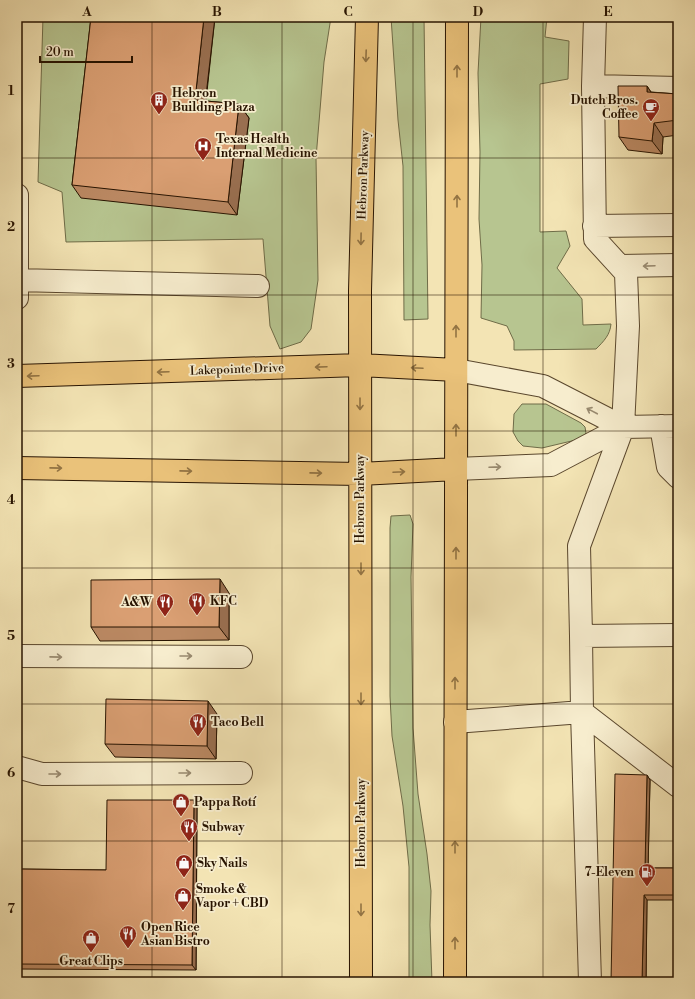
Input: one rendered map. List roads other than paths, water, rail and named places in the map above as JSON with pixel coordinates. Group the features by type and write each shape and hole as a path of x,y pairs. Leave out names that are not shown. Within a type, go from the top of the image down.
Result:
{"main road":[{"name":"Hebron Parkway","path":"361,982 360,291 367,17"},
{"path":"454,982 457,17"},
{"name":"Lakepointe Drive","path":"17,376 360,365 456,370"},
{"path":"17,468 360,474 456,468"}],"lane":[{"path":"590,982 580,636 579,546 623,427 628,326 626,273 595,239 593,86 595,17"},
{"path":"593,86 678,88"},
{"path":"17,195 17,298"},
{"path":"594,226 678,225"},
{"path":"620,266 678,265"},
{"path":"17,280 258,286"},
{"path":"456,370 543,386 623,427"},
{"path":"456,468 551,465 623,427 670,426 668,468 678,477"},
{"path":"580,636 678,635"},
{"path":"17,656 242,657"},
{"path":"455,722 582,712 678,786"},
{"path":"17,767 42,774 241,773"}],"place":[{"name":"Hebron Building Plaza","path":"159,115"},
{"name":"Dutch Bros. Coffee","path":"651,122"},
{"name":"Texas Health Internal Medicine","path":"203,161"},
{"name":"KFC","path":"197,616"},
{"name":"A&W","path":"165,617"},
{"name":"Taco Bell","path":"198,737"},
{"name":"Pappa Rotí","path":"181,817"},
{"name":"Subway","path":"189,842"},
{"name":"Sky Nails","path":"184,878"},
{"name":"7-Eleven","path":"647,887"},
{"name":"Smoke & Vapor + CBD","path":"183,911"},
{"name":"Open Rice Asian Bistro","path":"128,949"},
{"name":"Great Clips","path":"91,953"}]}
